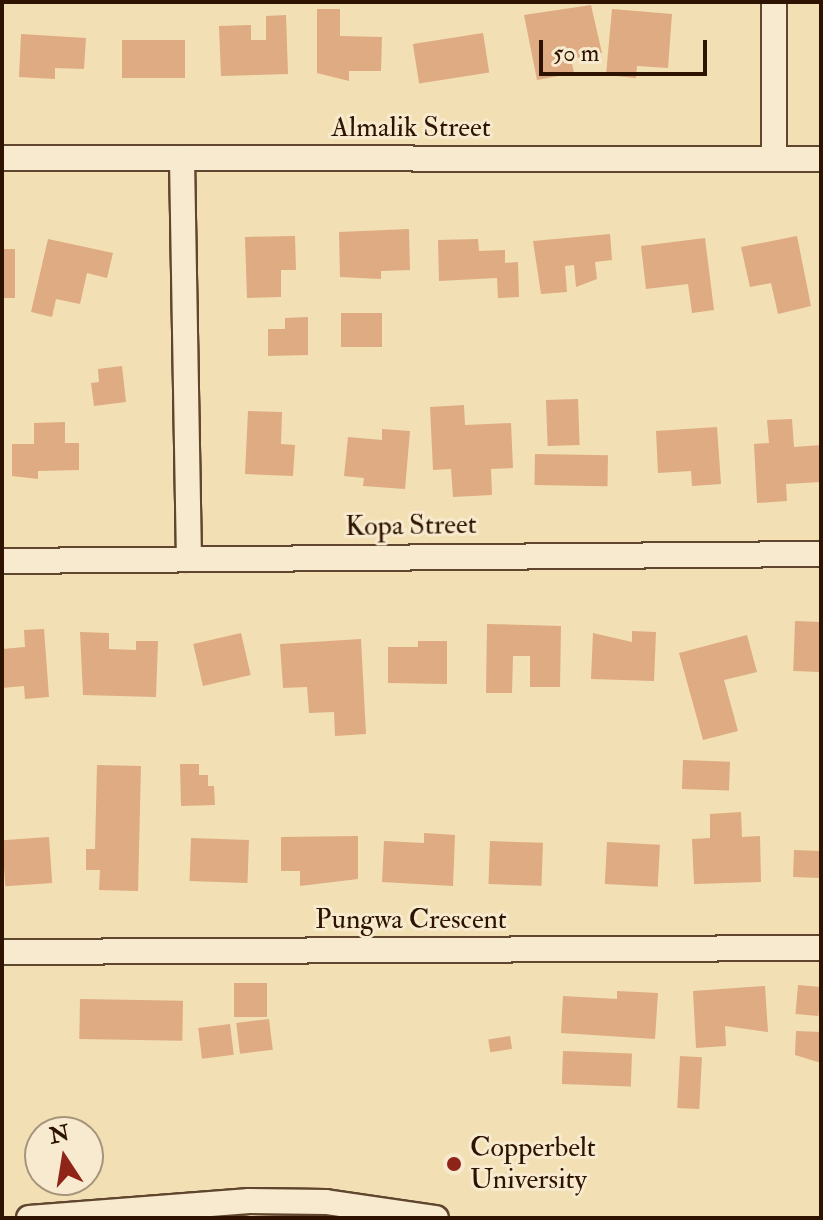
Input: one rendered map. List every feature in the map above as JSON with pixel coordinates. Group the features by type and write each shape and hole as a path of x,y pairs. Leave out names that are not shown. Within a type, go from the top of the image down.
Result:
{"street":[{"path":"774,2 774,158"},
{"name":"Almalik Street","path":"2,158 821,159"},
{"path":"182,159 189,559"},
{"name":"Kopa Street","path":"2,561 821,554"},
{"name":"Pungwa Crescent","path":"2,952 821,948"},
{"path":"29,1218 249,1201 326,1202 436,1218"}],"building":[{"path":"591,5 602,53 571,59 574,73 537,80 524,15"},
{"path":"317,9 340,9 340,36 382,37 381,71 349,71 349,81 317,73"},
{"path":"612,9 672,14 668,68 637,66 636,78 606,75"},
{"path":"286,15 288,74 221,76 219,26 251,25 251,40 266,40 266,16"},
{"path":"483,33 489,73 419,84 413,44"},
{"path":"21,34 86,38 84,69 55,68 55,79 19,77"},
{"path":"122,40 185,40 185,78 122,78"},
{"path":"409,229 410,270 381,271 381,279 340,277 339,232"},
{"path":"610,234 612,260 595,262 597,279 576,287 574,265 565,266 567,292 541,294 533,241"},
{"path":"295,236 296,270 281,270 281,297 247,298 245,237"},
{"path":"797,236 811,306 778,314 771,283 750,287 741,247"},
{"path":"705,238 714,310 692,313 688,284 646,289 641,246"},
{"path":"48,239 113,253 107,278 87,273 80,304 56,299 52,317 31,312"},
{"path":"478,239 479,251 505,250 505,263 518,262 519,297 498,298 497,278 439,281 438,240"},
{"path":"2,249 15,249 15,298 2,298"},
{"path":"341,313 382,313 382,347 341,347"},
{"path":"308,317 308,355 268,356 268,329 285,329 285,318"},
{"path":"122,366 126,402 94,406 91,383 99,382 98,369"},
{"path":"578,399 580,445 548,446 546,400"},
{"path":"464,405 465,425 511,423 513,468 491,469 492,495 453,497 451,469 433,470 430,407"},
{"path":"248,411 282,412 281,444 295,445 293,476 245,474"},
{"path":"792,419 794,447 821,445 821,482 786,484 787,501 757,503 754,444 769,443 767,420"},
{"path":"65,422 65,443 79,443 79,470 38,471 38,479 12,476 12,444 34,444 34,423"},
{"path":"717,427 721,484 692,486 691,471 658,473 656,431"},
{"path":"382,429 410,431 405,489 363,486 364,478 344,476 348,437 382,440"},
{"path":"535,454 608,455 607,486 534,485"},
{"path":"795,621 821,622 819,672 793,671"},
{"path":"487,624 561,626 560,687 530,687 530,656 513,656 512,693 486,693"},
{"path":"44,629 49,697 25,699 24,686 2,688 2,649 25,647 24,630"},
{"path":"632,631 656,632 654,681 591,679 593,633 632,642"},
{"path":"80,632 109,633 109,649 136,650 136,641 158,641 156,697 83,695"},
{"path":"241,633 251,675 203,686 193,644"},
{"path":"747,635 757,672 724,680 738,731 703,740 679,653"},
{"path":"361,639 366,734 335,736 334,712 309,713 307,687 283,688 280,644"},
{"path":"418,641 447,641 447,684 388,683 388,647 418,647"},
{"path":"683,760 730,762 729,791 682,789"},
{"path":"180,764 199,764 199,775 208,775 208,786 214,786 215,805 181,806"},
{"path":"97,765 141,766 138,891 99,890 100,870 86,870 86,849 95,849"},
{"path":"741,812 742,837 760,836 761,882 694,884 692,839 710,838 710,814"},
{"path":"424,833 455,835 453,886 382,882 384,841 424,843"},
{"path":"358,836 358,879 300,886 300,871 281,871 281,837"},
{"path":"49,837 52,883 5,886 2,840"},
{"path":"191,838 249,840 247,883 189,881"},
{"path":"490,841 543,843 541,886 488,884"},
{"path":"607,842 660,845 658,887 605,884"},
{"path":"794,850 821,851 820,878 793,877"},
{"path":"234,983 267,983 267,1017 234,1017"},
{"path":"798,985 821,987 818,1016 795,1014"},
{"path":"765,986 768,1032 725,1026 726,1046 696,1048 693,991"},
{"path":"617,991 658,993 655,1039 561,1033 563,996 617,999"},
{"path":"80,999 183,1001 182,1041 79,1039"},
{"path":"269,1019 273,1050 240,1054 236,1023"},
{"path":"230,1024 234,1055 202,1059 198,1028"},
{"path":"796,1031 821,1032 821,1063 795,1055"},
{"path":"510,1036 512,1049 490,1052 488,1039"},
{"path":"563,1051 632,1053 631,1086 562,1084"},
{"path":"680,1056 702,1057 699,1109 677,1108"}],"place":[{"name":"Copperbelt University","path":"454,1164"}]}
